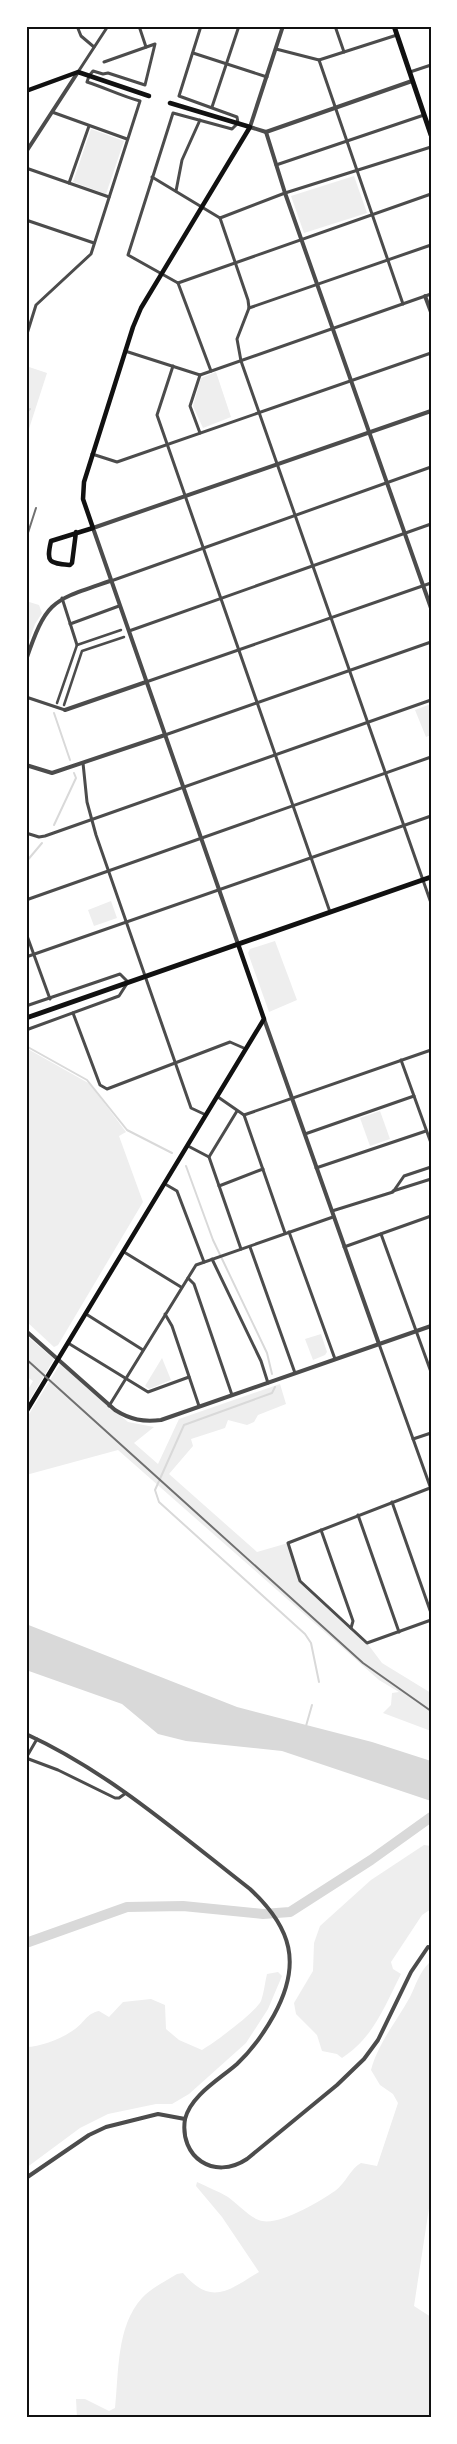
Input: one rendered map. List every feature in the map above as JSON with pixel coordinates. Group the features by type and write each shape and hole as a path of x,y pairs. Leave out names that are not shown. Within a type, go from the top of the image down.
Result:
{"highway":[{"path":"394,26 431,135"},
{"path":"26,1018 431,877"}],"main road":[{"path":"26,91 78,72 149,96"},
{"path":"76,532 72,563 70,565 53,563 49,560 51,541 76,532 92,528 82,492 92,454 125,351 141,308 250,127 170,103"},
{"path":"26,1412 264,1018 238,944"}],"street":[{"path":"77,26 81,36 94,47"},
{"path":"26,152 108,26"},
{"path":"138,26 146,47"},
{"path":"201,26 179,96 237,117 238,123 232,129 173,113 128,255 178,283 211,371"},
{"path":"212,107 239,26"},
{"path":"282,26 250,127 266,132 412,81"},
{"path":"335,26 344,52"},
{"path":"276,49 319,60 397,35"},
{"path":"26,338 36,305 91,254 140,101 113,94 110,89 87,82 88,76 93,71 103,74 108,73 145,85 156,48 155,44 104,62"},
{"path":"193,53 266,77"},
{"path":"319,60 371,214 404,304"},
{"path":"409,72 431,65"},
{"path":"52,112 127,139"},
{"path":"276,165 424,115"},
{"path":"176,190 182,160 200,120"},
{"path":"69,183 89,126"},
{"path":"266,132 285,193 431,608"},
{"path":"220,218 285,193 431,147"},
{"path":"26,168 109,198"},
{"path":"152,176 220,218 236,262 249,308 236,339 241,361 431,903"},
{"path":"178,283 431,194"},
{"path":"26,220 94,243"},
{"path":"249,308 431,245"},
{"path":"125,351 200,375 431,294"},
{"path":"425,296 431,312"},
{"path":"92,454 118,462 431,352"},
{"path":"173,366 157,415 330,912"},
{"path":"200,375 190,406 200,433"},
{"path":"238,944 92,528 431,411"},
{"path":"26,660 41,619 49,608 62,598 431,467"},
{"path":"128,632 431,524"},
{"path":"26,697 64,707 146,682 431,583"},
{"path":"57,703 77,645 62,598"},
{"path":"70,624 119,606"},
{"path":"77,645 122,630"},
{"path":"64,707 82,651 124,637"},
{"path":"26,765 52,773 431,642"},
{"path":"26,833 39,837 45,836 431,700"},
{"path":"26,900 431,757"},
{"path":"84,763 86,802 108,871 191,1108 206,1115"},
{"path":"26,957 431,816"},
{"path":"26,933 50,998"},
{"path":"26,1006 120,974 128,982 119,996 26,1030"},
{"path":"73,1013 100,1085 107,1089 230,1042 246,1050"},
{"path":"264,1018 331,1212 429,1480 430,1489 288,1543 300,1581 367,1643 431,1620"},
{"path":"244,1115 431,1050"},
{"path":"401,1060 431,1144"},
{"path":"305,1134 414,1096"},
{"path":"218,1097 244,1115 262,1169 335,1359"},
{"path":"209,1157 237,1111"},
{"path":"316,1168 426,1130"},
{"path":"188,1146 209,1157 241,1250"},
{"path":"393,1192 404,1176 431,1167"},
{"path":"219,1186 262,1169"},
{"path":"331,1212 431,1179"},
{"path":"165,1184 177,1191 204,1262"},
{"path":"344,1247 431,1216"},
{"path":"109,1406 196,1265 333,1217"},
{"path":"382,1234 431,1372"},
{"path":"250,1247 295,1373"},
{"path":"124,1252 181,1287"},
{"path":"212,1259 261,1361 268,1382"},
{"path":"188,1278 194,1284 232,1395"},
{"path":"86,1314 143,1350"},
{"path":"165,1314 172,1326 199,1406"},
{"path":"26,1331 109,1406 129,1419 148,1421 161,1420 431,1326"},
{"path":"68,1343 148,1392 189,1377"},
{"path":"413,1439 431,1433"},
{"path":"392,1502 431,1613"},
{"path":"358,1515 399,1632"},
{"path":"321,1530 353,1621 351,1628"},
{"path":"26,1734 90,1768 126,1792 259,1897 282,1930 288,1946 291,1970 286,1990 276,2011 247,2054 195,2101 185,2118 185,2140 191,2152 200,2161 212,2166 225,2168 242,2162 337,2085 364,2059 378,2040 411,1972 428,1947"},
{"path":"37,1739 26,1758 50,1767 115,1798 119,1798 126,1792"},
{"path":"26,2178 89,2136 106,2127 158,2114 185,2118"}],"shaded area":[{"path":"91,129 124,141 106,194 73,182"},
{"path":"354,176 367,213 304,233 291,196"},
{"path":"26,366 47,373 26,438"},
{"path":"216,372 231,417 203,428 193,406 201,378"},
{"path":"26,601 39,605 42,613 35,624 26,649"},
{"path":"431,704 431,735 426,737 415,710"},
{"path":"111,901 117,918 94,926 88,910"},
{"path":"275,941 297,1000 269,1012 248,953 250,949"},
{"path":"26,1048 90,1084 126,1132 119,1136 143,1202 58,1345 54,1347 26,1321"},
{"path":"380,1111 390,1139 370,1146 360,1118"},
{"path":"321,1334 327,1352 325,1355 313,1360 305,1339"},
{"path":"26,1335 54,1359 26,1406 26,1393 33,1381 26,1376"},
{"path":"162,1358 171,1380 149,1389 145,1386"},
{"path":"60,1364 128,1422 154,1427 134,1443 158,1464 179,1419 280,1384 286,1404 258,1415 254,1422 247,1425 228,1420 225,1428 191,1439 193,1446 169,1474 257,1552 288,1543 300,1581 367,1643 382,1663 431,1693 431,1731 383,1713 391,1705 392,1693 399,1692 379,1680 118,1450 26,1475 26,1419"},
{"path":"26,1624 237,1707 372,1742 431,1761 431,1801 282,1751 186,1741 158,1734 122,1704 26,1670"},
{"path":"424,1845 431,1846 431,1909 422,1915 391,1962 393,1969 401,1974 377,2020 353,2050 342,2058 337,2054 322,2051 317,2035 296,2014 294,2003 313,1971 314,1943 320,1926 371,1880"},
{"path":"429,1963 431,1964 431,2195 414,2306 431,2317 431,2418 77,2418 76,2399 85,2399 109,2411 115,2408 120,2350 127,2322 142,2298 150,2291 177,2274 183,2273 202,2289 220,2292 238,2285 259,2272 222,2217 196,2186 197,2182 228,2197 258,2220 270,2221 300,2211 335,2191 361,2163 377,2166 398,2103 393,2094 380,2085 371,2070 383,2041 410,1997 420,1975"},
{"path":"278,1972 282,1976 268,2009 246,2043 189,2094 172,2104 156,2104 108,2114 80,2128 26,2168 26,2047 45,2044 64,2036 95,2012 99,2011 109,2017 123,2002 151,1999 165,2005 166,2029 179,2040 202,2050 243,2020 257,2007 263,1995 267,1974"}],"waterway":[{"path":"26,413 30,409"},
{"path":"54,713 70,760"},
{"path":"54,825 76,778 74,773"},
{"path":"26,862 42,843"},
{"path":"26,1046 87,1080 127,1130 172,1153"},
{"path":"186,1166 213,1240 267,1353 272,1374"},
{"path":"275,1387 272,1393 184,1425 155,1490 159,1502 305,1634 311,1643 319,1682"},
{"path":"306,1726 312,1705"},
{"path":"26,1943 127,1907 183,1906 263,1914 290,1912 371,1860 431,1817"}],"railway":[{"path":"26,509 27,505"},
{"path":"26,539 36,508"},
{"path":"26,1359 363,1663 431,1711"}]}
